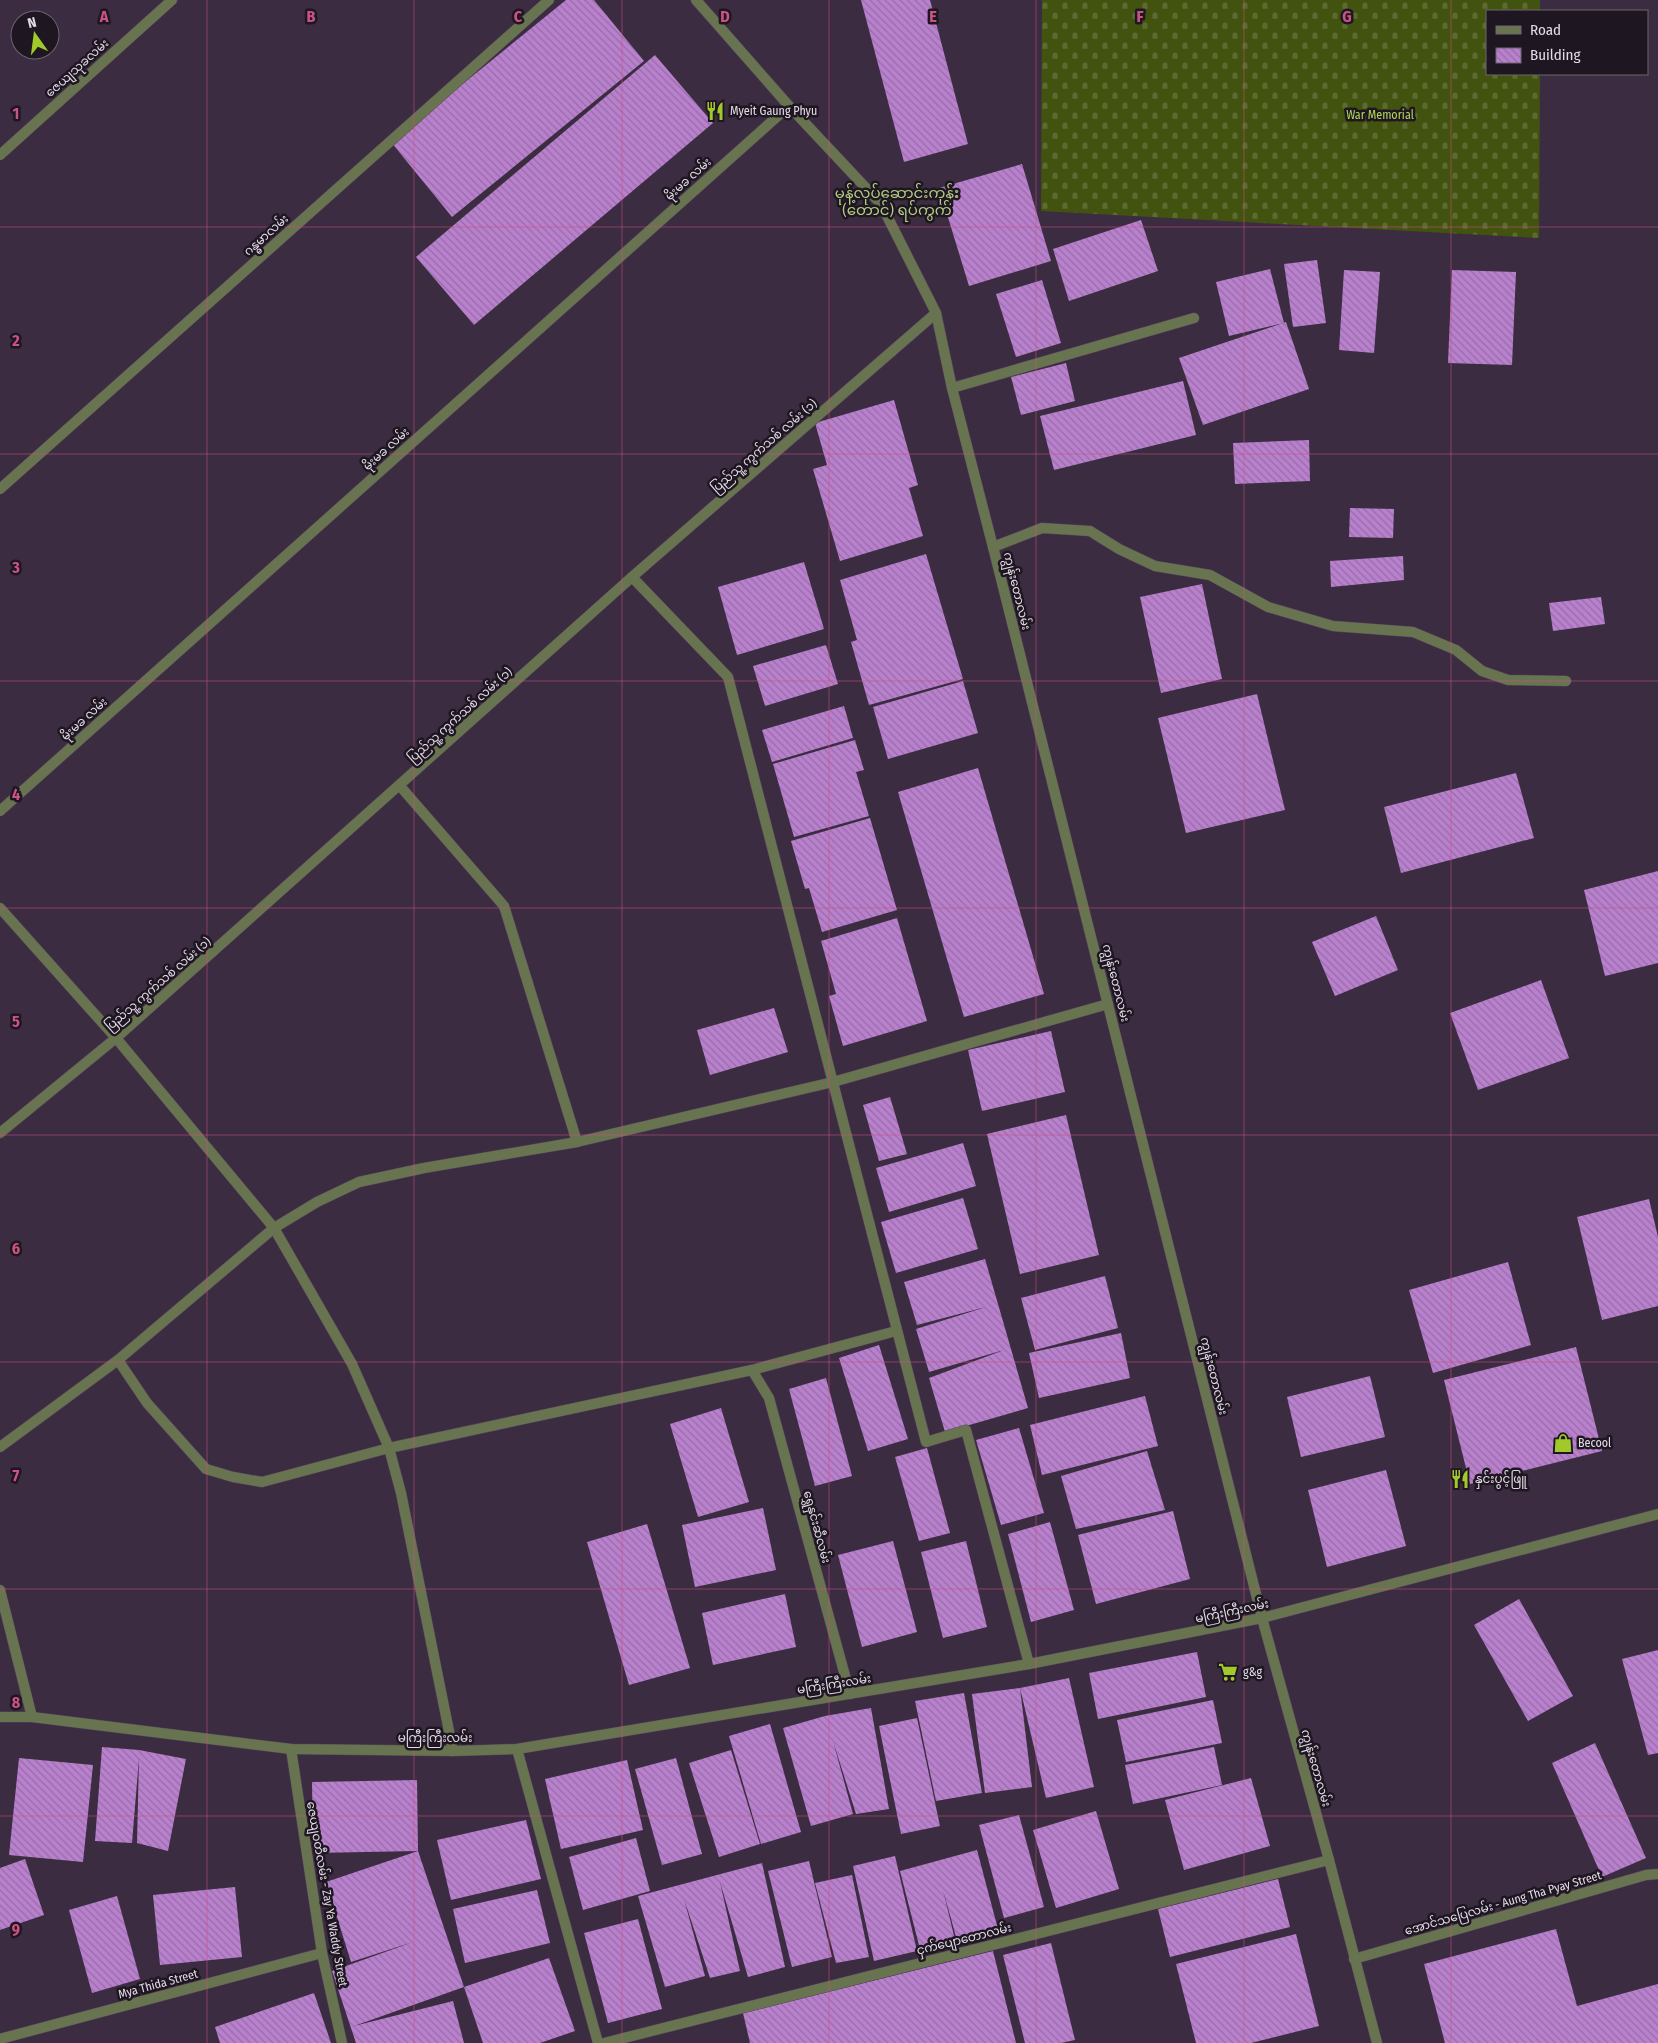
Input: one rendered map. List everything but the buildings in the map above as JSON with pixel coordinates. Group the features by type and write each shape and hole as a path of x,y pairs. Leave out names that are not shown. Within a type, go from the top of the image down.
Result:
{"street":[{"name":"ဇေယျသုခလမ်း","path":"0,155 172,0"},
{"name":"ဂန္ဓမာလမ်း","path":"0,488 549,0"},
{"name":"ကျွန်းတောလမ်း","path":"696,0 789,106 881,204 936,313 952,388 1262,1618 1377,2043"},
{"name":"မိုးမခ လမ်း","path":"0,811 789,106"},
{"name":"ပြည်သူ့ ကွက်သစ် လမ်း (၁)","path":"0,1133 116,1038 632,577 936,313"},
{"path":"952,388 1194,318"},
{"path":"993,547 1042,528 1090,531 1118,549 1156,566 1210,575 1268,607 1334,626 1413,632 1456,650 1482,671 1508,680 1566,681"},
{"path":"632,577 728,677 926,1442 966,1430 1029,1664"},
{"path":"400,786 504,906 577,1142"},
{"path":"0,908 116,1038 274,1228 352,1364 389,1448 401,1493 453,1751"},
{"path":"0,1447 118,1360 274,1228 317,1202 359,1182 424,1168 577,1142 833,1082 1108,1004"},
{"path":"118,1360 147,1403 206,1469 233,1477 262,1482 389,1448 752,1370 896,1331"},
{"name":"ရွှေနှင်းဆီလမ်း","path":"752,1370 769,1398 850,1694"},
{"name":"မကြီးကြီးလမ်း","path":"0,1717 32,1717 290,1749 453,1751 517,1749 1029,1664 1262,1618 1658,1514"},
{"path":"0,1590 32,1717"},
{"name":"ဇေယျဝတီလမ်း - Zay Ya Waddy Street","path":"290,1749 322,1953 342,2043"},
{"path":"517,1749 598,2043"},
{"name":"ငှက်ပျောတောလမ်း","path":"604,2043 1329,1860"},
{"name":"အောင်သပြေလမ်း - Aung Tha Pyay Street","path":"1354,1959 1646,1874 1658,1874"},
{"name":"Mya Thida Street","path":"0,2039 322,1953"}],"green space":[{"name":"War Memorial","path":"1042,0 1540,0 1540,10 1486,10 1486,75 1540,75 1539,238 1041,211"}],"place":[{"name":"Myeit Gaung Phyu","path":"715,111"},
{"name":"Becool","path":"1563,1443"},
{"name":"နှင်းပွင့်ဖြူ","path":"1460,1479"},
{"name":"g&g","path":"1228,1672"}],"district":[{"name":"မုန့်လုပ်ဆောင်းကုန်း (တောင်) ရပ်ကွက်","path":"897,202"}]}
